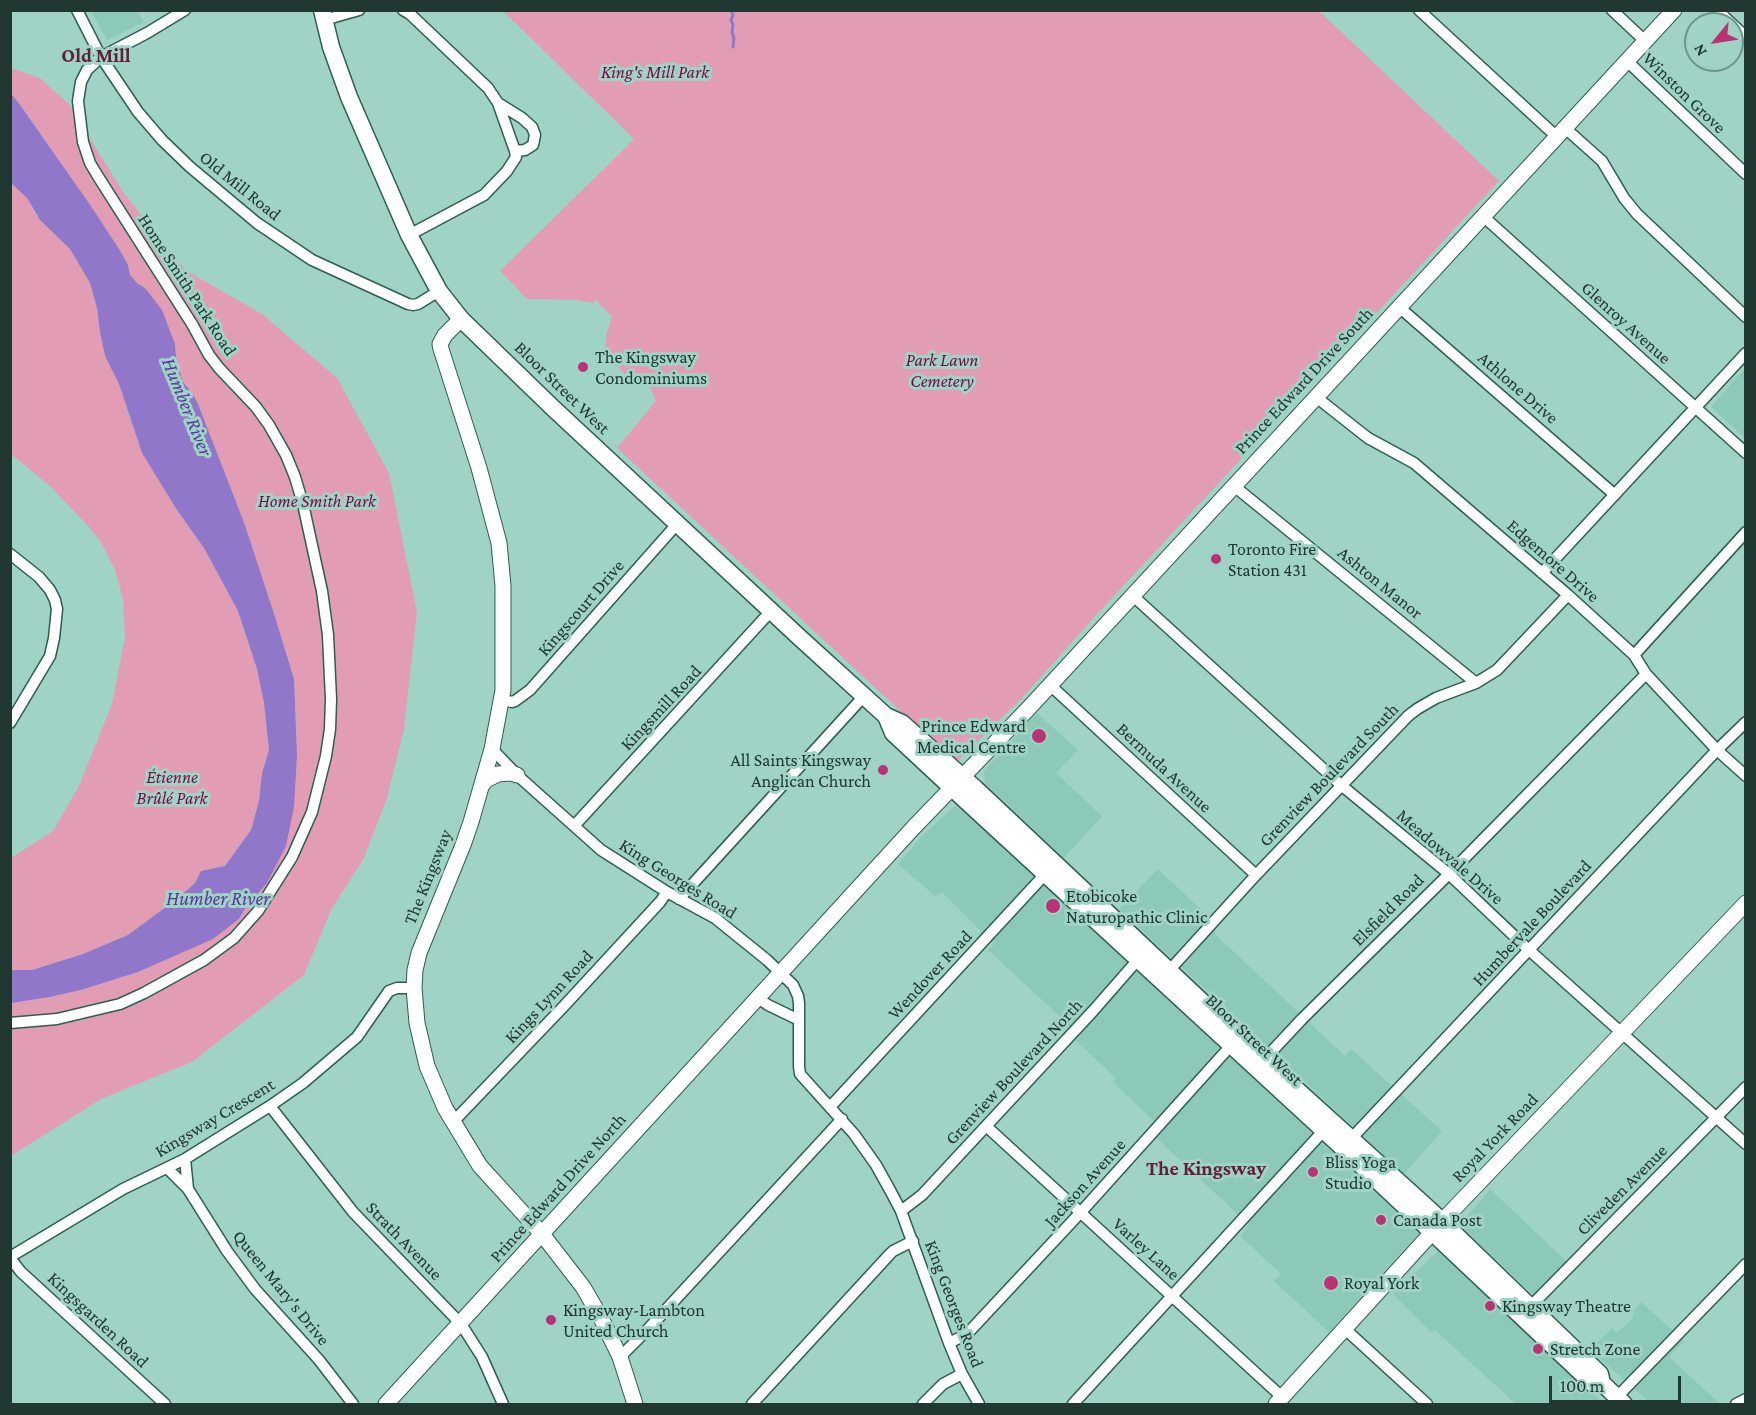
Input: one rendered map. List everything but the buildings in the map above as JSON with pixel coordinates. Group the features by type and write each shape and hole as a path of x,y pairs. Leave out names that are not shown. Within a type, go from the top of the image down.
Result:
{"main road":[{"name":"Bloor Street West","path":"323,15 352,105 409,235 439,291 461,319 677,524 886,716 893,733 956,782 1526,1311 1600,1374 1602,1383 1621,1401"}],"street":[{"name":"Old Mill Road","path":"77,10 101,57 138,112 162,140 232,203 285,243 312,260 408,304 418,304 439,291"},
{"path":"101,57 184,10"},
{"path":"323,15 359,10"},
{"path":"403,10 488,88 498,103 515,151 514,161 507,171 484,195 409,235"},
{"path":"1419,10 1561,132 1602,161 1636,214 1746,316"},
{"path":"1612,10 1645,41"},
{"name":"Prince Edward Drive South","path":"956,782 1050,685 1674,10"},
{"name":"Home Smith Park Road","path":"10,1023 57,1019 120,1004 204,960 234,938 258,911 292,857 319,786 330,729 330,659 322,591 295,477 269,425 256,406 209,355 187,315 90,163 83,142 78,108 79,93 87,70 101,57"},
{"name":"Winston Grove","path":"1627,61 1746,174"},
{"path":"498,103 522,118 532,127 535,135 533,145 525,150 515,151"},
{"name":"Glenroy Avenue","path":"1484,217 1746,453"},
{"name":"Athlone Drive","path":"1399,307 1614,495"},
{"name":"The Kingsway","path":"461,319 445,335 441,349 479,468 499,543 503,586 502,700 492,749 463,845 419,953 414,988 417,1023 433,1083 453,1122 480,1166 542,1234 583,1287 620,1357 635,1404"},
{"path":"1542,573 1746,353"},
{"name":"Edgemore Drive","path":"1316,397 1368,438 1414,463 1568,595 1634,656 1646,674 1717,750 1746,776"},
{"name":"Ashton Manor","path":"1234,486 1476,683"},
{"name":"Kingscourt Drive","path":"502,700 515,701 530,690 677,524"},
{"path":"1634,656 1746,532"},
{"path":"10,554 39,577 50,590 57,609 50,656 10,723"},
{"name":"Meadowvale Drive","path":"1132,595 1341,785 1449,874 1529,950 1746,1144"},
{"name":"Grenview Boulevard South","path":"1165,976 1256,875 1417,709 1436,698 1476,683 1497,670 1568,595"},
{"name":"Kingsmill Road","path":"574,826 771,611"},
{"name":"Elsfield Road","path":"1260,1064 1301,1020 1646,674"},
{"name":"Bermuda Avenue","path":"1050,685 1256,875"},
{"path":"679,898 864,696"},
{"name":"Humbervale Boulevard","path":"1347,1144 1717,750 1746,722"},
{"name":"King Georges Road","path":"492,749 517,775 601,850 667,892 715,918 793,984 798,996 800,1074 842,1119 876,1165 901,1210 949,1344 962,1374 980,1404"},
{"path":"482,785 486,780 498,774 517,775"},
{"name":"Prince Edward Drive North","path":"387,1404 956,782"},
{"name":"Wendover Road","path":"830,1107 1050,870"},
{"name":"Kings Lynn Road","path":"453,1122 564,1006 667,892"},
{"name":"Royal York Road","path":"1279,1401 1437,1227 1746,903"},
{"name":"Grenview Boulevard North","path":"901,1210 922,1195 1142,955"},
{"name":"Kingsway Crescent","path":"10,1257 123,1189 185,1159 270,1106 309,1078 357,1037 389,991 396,988 414,988"},
{"path":"758,998 799,1020"},
{"name":"Jackson Avenue","path":"949,1344 967,1334 1235,1041"},
{"name":"Cliveden Avenue","path":"1526,1311 1746,1087"},
{"name":"Strath Avenue","path":"270,1106 353,1212 461,1324 482,1357 503,1404"},
{"path":"620,1357 650,1328 842,1119"},
{"name":"Varley Lane","path":"986,1126 1173,1297 1279,1401"},
{"path":"1073,1404 1327,1127"},
{"name":"Queen Mary's Drive","path":"185,1159 188,1189"},
{"name":"Queen Mary's Drive","path":"167,1168 188,1189 222,1244 248,1279 354,1404"},
{"path":"752,1404 889,1255 913,1241"},
{"name":"Kingsgarden Road","path":"10,1257 21,1272 165,1404"},
{"path":"1621,1401 1746,1264"},
{"path":"1345,1329 1427,1404"},
{"path":"923,1404 943,1384 962,1374"},
{"path":"1736,1404 1746,1399"}],"shaded area":[{"path":"91,11 137,11 144,22 107,40"},
{"path":"1745,368 1745,438 1711,407"},
{"path":"1037,713 1078,750 1056,773 1102,816 1064,858 985,783 984,771"},
{"path":"956,805 1050,887 1420,1232 1329,1332 1274,1281 1281,1274 1240,1236 1249,1225 1149,1131 1155,1122 1113,1082 1116,1078 1076,1041 1080,1035 988,950 994,944 942,892 936,897 898,864 922,836"},
{"path":"1158,869 1210,918 1216,935 1345,1056 1351,1049 1442,1131 1404,1174 1119,909"},
{"path":"1490,1189 1567,1262 1534,1295 1465,1231 1466,1218"},
{"path":"1439,1250 1604,1404 1516,1404 1435,1330 1432,1333 1393,1294"},
{"path":"1641,1302 1684,1341 1669,1357 1718,1402 1714,1404 1652,1404 1590,1350 1612,1328 1616,1333 1632,1320 1634,1311"}],"green space":[{"name":"Park Lawn Cemetery","path":"503,11 1319,11 1499,181 1021,699 959,760 953,760 617,448 656,401 646,379 632,382 614,362 616,358 605,347 612,317 596,300 593,303 577,300 527,299 500,271 634,139"},
{"name":"Home Smith Park","path":"11,68 40,78 68,103 123,192 185,270 262,314 337,378 389,473 417,612 404,729 386,801 364,858 331,910 304,975 192,1062 101,1099 11,1156 11,1003 81,990 138,972 174,956 239,919 246,907 267,883 295,774 297,755 294,679 245,525 198,404 182,381 175,344 146,289 129,275 128,265 121,252 11,94"},
{"name":"Étienne Brûlé Park","path":"11,183 27,198 36,215 70,249 90,283 97,308 105,356 119,384 142,453 177,510 204,548 238,611 257,669 264,702 269,750 251,830 225,866 201,871 195,883 178,898 128,935 83,954 32,970 11,970 11,858 53,831 79,786 112,704 125,637 123,599 115,570 101,542 50,486 11,454"}],"water":[{"name":"Humber River","path":"11,94 91,206 121,252 130,275 146,289 162,310 175,344 182,381 198,404 245,525 294,679 297,755 294,807 286,846 267,883 246,907 239,919 213,939 138,972 81,990 11,1003 11,970 32,970 83,954 128,935 178,898 195,883 201,871 225,866 251,830 269,750 264,703 257,669 238,611 204,548 177,510 142,453 119,384 105,356 97,308 90,283 70,249 40,220 27,198 11,183"}],"waterway":[{"path":"731,10 733,47"}],"place":[{"name":"The Kingsway Condominiums","path":"583,367"},
{"name":"Toronto Fire Station 431","path":"1216,559"},
{"name":"Prince Edward Medical Centre","path":"1039,736"},
{"name":"All Saints Kingsway Anglican Church","path":"883,770"},
{"name":"Etobicoke Naturopathic Clinic","path":"1053,906"},
{"name":"Bliss Yoga Studio","path":"1313,1172"},
{"name":"Canada Post","path":"1381,1220"},
{"name":"Royal York","path":"1331,1283"},
{"name":"Kingsway Theatre","path":"1490,1306"},
{"name":"Kingsway-Lambton United Church","path":"551,1320"},
{"name":"Stretch Zone","path":"1538,1349"}],"district":[{"name":"Old Mill","path":"96,56"},
{"name":"The Kingsway","path":"1206,1169"}],"park label":[{"name":"King's Mill Park","path":"655,72"}]}
